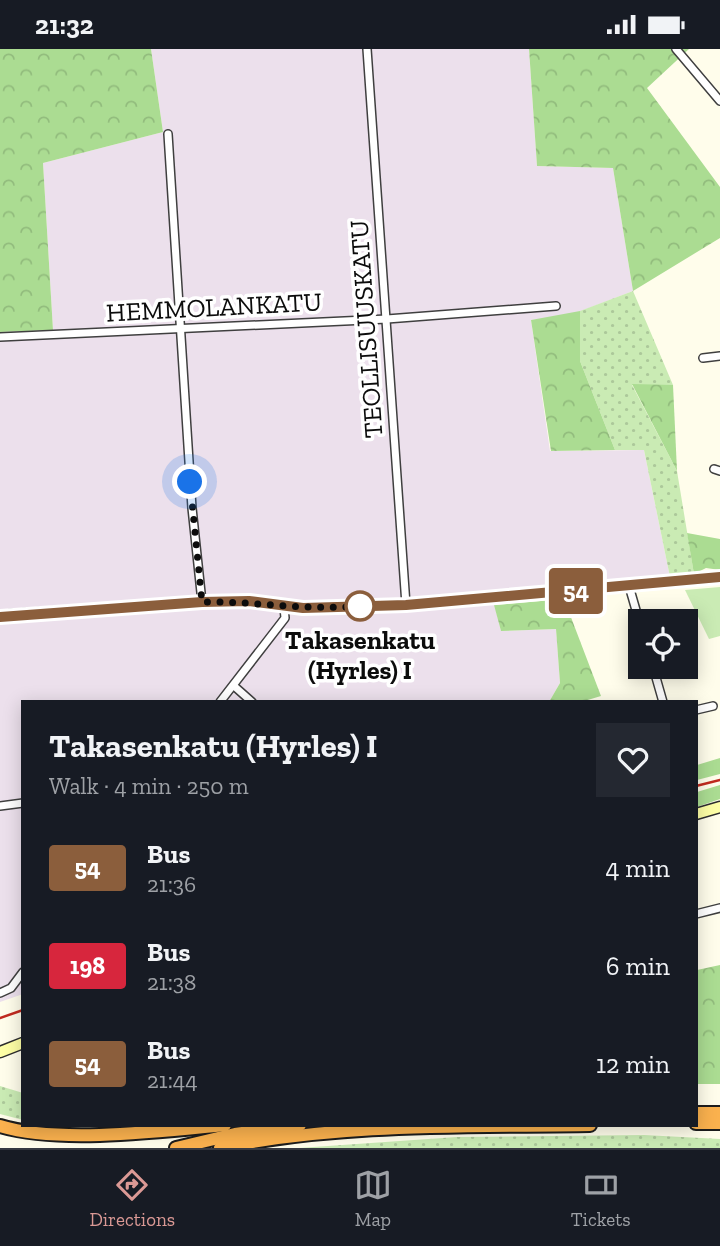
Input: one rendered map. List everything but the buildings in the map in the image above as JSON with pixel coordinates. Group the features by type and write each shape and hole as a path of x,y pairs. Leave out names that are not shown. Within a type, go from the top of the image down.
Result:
{"highway":[{"path":"698,1113 717,1118"},
{"path":"698,1123 717,1118"},
{"path":"0,1126 65,1134 159,1132 206,1127"},
{"path":"176,1148 234,1133 284,1127"},
{"path":"220,1148 301,1134 365,1129 478,1127"}],"street":[{"name":"TEOLLISUUSKATU","path":"368,49 406,605"},
{"path":"676,49 720,101"},
{"path":"168,134 180,330 202,602"},
{"name":"HEMMOLANKATU","path":"0,337 387,319 556,306"},
{"path":"703,358 720,356"},
{"path":"0,617 202,602 249,601 284,607 406,605 720,577"},
{"path":"629,586 636,609"},
{"path":"222,700 285,618 284,607"},
{"path":"656,679 662,700"},
{"path":"234,686 250,700"},
{"path":"698,710 713,706"},
{"path":"0,806 21,803"},
{"path":"698,813 720,807"},
{"path":"698,914 720,908"},
{"path":"0,993 11,988 21,975"},
{"path":"0,1052 21,1044"}],"shaded area":[{"path":"151,49 529,49 537,166 613,168 633,291 568,316 531,320 550,451 644,450 670,577 491,591 501,631 556,629 560,683 550,700 21,700 21,995 0,1002 0,331 53,330 43,163 163,132"}],"green space":[{"path":"0,49 151,49 163,132 43,163 53,330 0,332"},
{"path":"529,49 689,49 647,88 720,187 720,238 633,291 613,168 537,166"},
{"path":"633,291 673,385 632,385 677,471 694,574 670,577 644,450 615,450 580,361 580,311"},
{"path":"580,311 580,361 615,450 551,451 531,320"},
{"path":"632,384 673,385 677,471"},
{"path":"687,533 720,539 720,570 706,568 694,574"},
{"path":"720,587 720,636 709,639 698,617 698,609 694,609 685,590"},
{"path":"564,599 601,696 588,700 550,700 560,683 556,629 501,631 494,605"},
{"path":"720,758 720,774 698,780 698,765"},
{"path":"720,785 720,799 698,807 698,792"},
{"path":"720,965 720,1084 698,1084 698,970"},
{"path":"0,1086 21,1092 21,1119 0,1114"},
{"path":"644,1135 720,1139 720,1148 299,1148 457,1137"}],"railway":[{"path":"698,786 720,780"},
{"path":"0,1018 21,1011"}],"bus line":[{"name":"54","path":"0,617 202,602 249,601 303,608 406,605 720,577"}],"place":[{"name":"Takasenkatu (Hyrles) I","path":"360,606"}],"route":[{"path":"190,482 202,602 249,601 303,608 360,606"}]}
